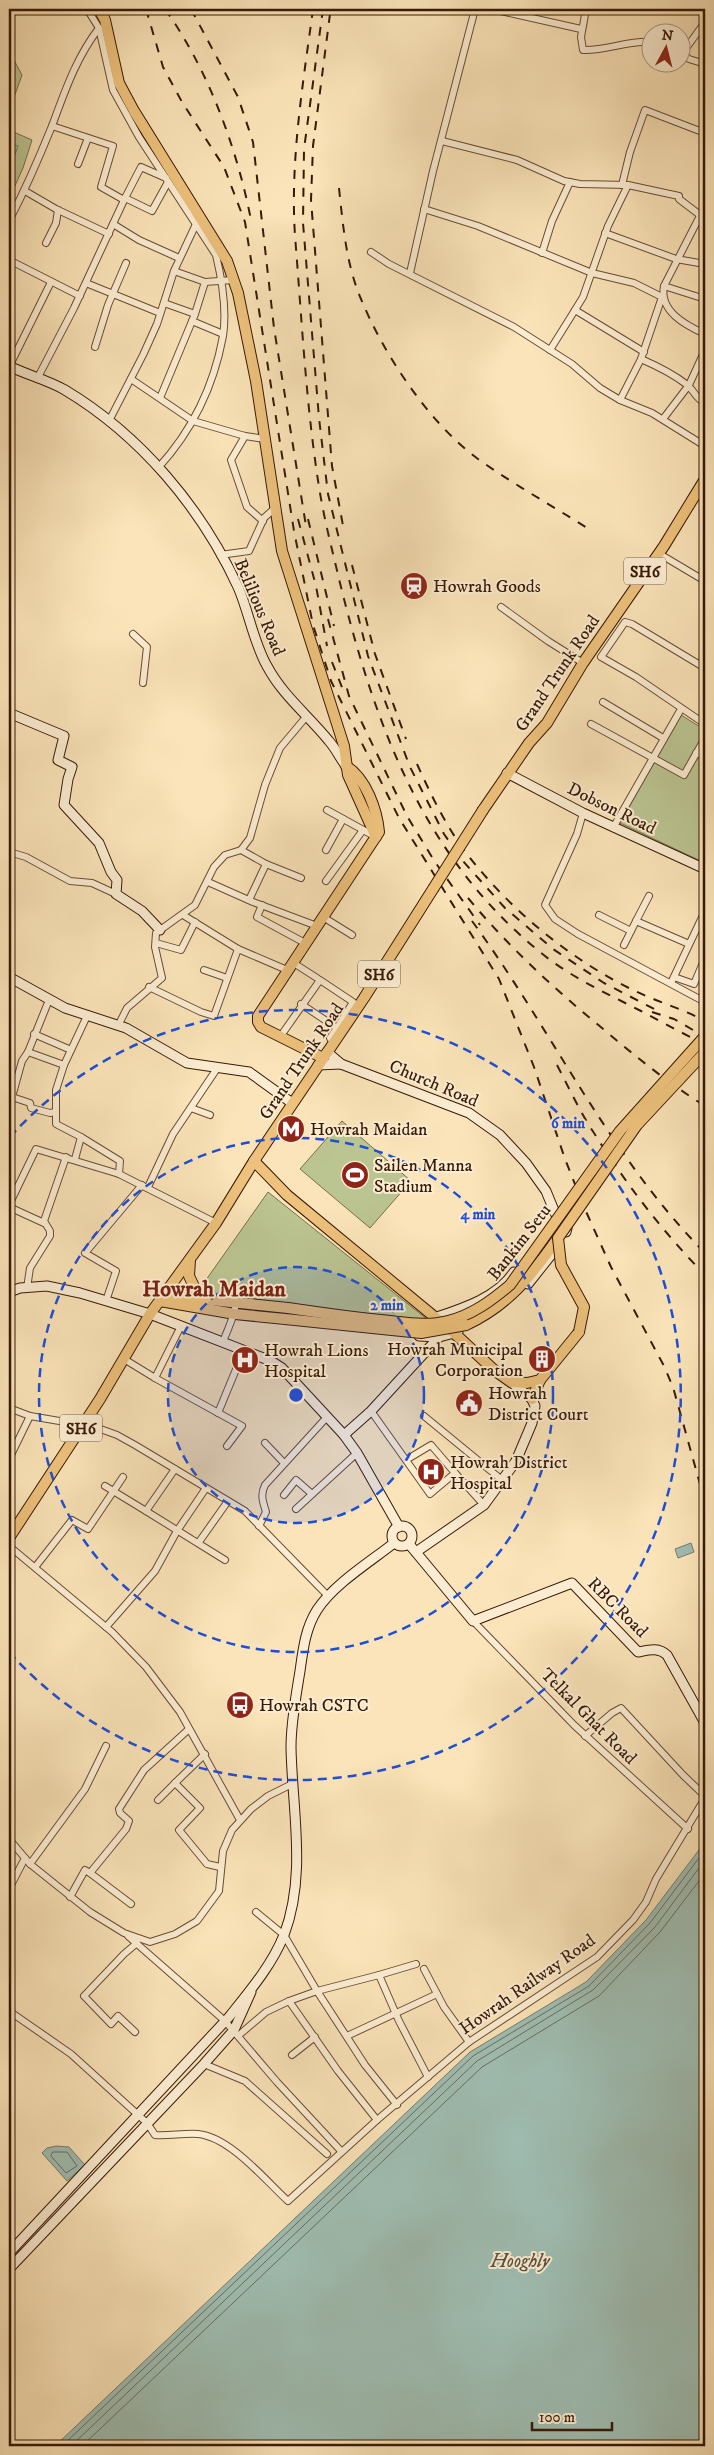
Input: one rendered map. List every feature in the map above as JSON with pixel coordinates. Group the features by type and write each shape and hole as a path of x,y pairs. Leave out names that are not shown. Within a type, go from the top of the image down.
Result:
{"main road":[{"path":"99,9 105,20 119,83 198,221 227,261 234,280 256,381 282,551 344,746 346,766 355,772 377,813 379,832 258,1016 258,1022 261,1027 280,1037 325,1054 341,1064"},
{"name":"Belilious Road","path":"9,366 64,390 109,421 122,431 172,483 202,523 238,588 265,664 281,689 330,742 346,766"},
{"name":"Grand Trunk Road","path":"9,1538 84,1424 150,1314 216,1223 254,1161 433,889 482,810 507,773 547,723 583,663 705,479"},
{"path":"9,712 64,736 58,760 72,767 68,778 64,805 99,843 110,872 117,880 116,894 142,911 160,930"},
{"name":"Dobson Road","path":"507,773 613,828 705,868"},
{"path":"9,977 49,1000 87,1016 118,1026 187,1063 249,1072 292,1103"},
{"name":"Bankim Setu","path":"162,1298 235,1308 421,1324 446,1321 467,1314 493,1300 510,1285 557,1222 620,1131 705,1036"},
{"name":"Bankim Setu","path":"162,1298 200,1299 266,1317 286,1313 421,1333 466,1325 488,1314 524,1284 637,1125 705,1052"},
{"path":"325,1054 341,1064"},
{"name":"Church Road","path":"341,1064 470,1113 500,1135 526,1163 546,1191 555,1213 568,1228 541,1271 505,1306 482,1321 454,1334"},
{"path":"254,1161 286,1195 454,1334 494,1370 532,1399 535,1406 532,1423 516,1461 484,1505 416,1552"},
{"path":"434,1318 484,1298 510,1279 555,1213"},
{"path":"532,1399 540,1380 579,1332 584,1307 561,1265 558,1238"},
{"path":"190,1259 190,1276 200,1299"},
{"path":"9,1292 47,1286 106,1301 150,1314 244,1350 282,1368 344,1435 357,1453 399,1527"},
{"path":"266,1317 276,1322 406,1336 439,1337 454,1334"},
{"path":"434,1318 439,1337"},
{"path":"344,1435 371,1410 439,1337"},
{"path":"511,1382 527,1383 540,1380"},
{"path":"399,1527 406,1527 412,1538 409,1544 403,1546 394,1542 392,1533 399,1527"},
{"path":"9,2253 225,2021 253,1986 284,1935 297,1870 291,1744 304,1640 312,1618 328,1596 394,1542"},
{"path":"409,1544 468,1614"},
{"name":"RBC Road","path":"468,1614 572,1583 638,1652 655,1649 663,1651 668,1655 705,1724"},
{"path":"9,2269 147,2123 236,2033 253,1986"}],"street":[{"path":"87,9 99,28 113,90 139,137 198,221 216,256 221,281 223,334 214,370 194,421 178,447 158,468"},
{"path":"410,274 424,209 475,9"},
{"path":"495,9 581,30"},
{"path":"586,9 581,30 583,50 601,51 626,43 642,42"},
{"path":"692,40 705,22"},
{"path":"9,221 25,191 78,61 99,28"},
{"path":"692,61 705,64"},
{"path":"550,350 583,297 625,186 630,152 645,110 705,133"},
{"path":"52,126 113,146 101,188 152,211 168,180"},
{"path":"78,164 88,138"},
{"path":"442,141 517,160 570,182 625,186 679,196 679,199 700,215"},
{"path":"37,379 80,296 141,167 168,180"},
{"path":"542,253 552,221 570,182"},
{"path":"25,191 58,210 109,234"},
{"path":"620,400 643,356 664,286 676,259 705,206"},
{"path":"424,209 478,226 592,273 634,283 662,297 668,310 691,328 705,334"},
{"path":"46,242 56,223 58,210"},
{"path":"109,421 160,313 179,258 198,221"},
{"path":"113,224 139,240 179,258"},
{"path":"606,233 676,259 705,264"},
{"path":"371,252 389,264 514,327 572,364 600,388 620,400 663,419 705,446"},
{"path":"9,260 80,296"},
{"path":"95,347 126,263"},
{"path":"174,271 205,282 234,280"},
{"path":"9,366 51,282"},
{"path":"160,398 195,314 205,282"},
{"path":"86,283 160,313"},
{"path":"664,286 705,299"},
{"path":"164,303 195,314"},
{"path":"575,310 668,371 688,386 705,404"},
{"path":"192,321 223,334"},
{"path":"663,419 688,386 705,350"},
{"path":"130,379 194,421 245,436 264,439"},
{"path":"245,436 231,460 247,507 262,521"},
{"path":"220,555 250,551 262,521 275,508"},
{"path":"658,552 705,581"},
{"path":"501,608 583,663"},
{"path":"705,668 632,624 625,622 601,657 636,677 705,724"},
{"path":"133,634 147,647 143,683"},
{"path":"603,702 663,738"},
{"path":"613,828 644,777 653,756 681,709"},
{"path":"118,1026 127,1008 149,987 162,978 156,933 195,905 214,867 225,855 241,850 254,826 265,784 280,748 306,717"},
{"path":"591,724 653,756 684,776 705,738"},
{"path":"696,753 705,756"},
{"path":"327,810 376,837"},
{"path":"583,813 577,834 545,905 555,919 578,934 672,980 705,1002"},
{"path":"326,850 343,819"},
{"path":"326,881 363,830"},
{"path":"241,850 266,864 301,878"},
{"path":"9,852 26,857 70,881 92,883 116,894"},
{"path":"249,900 266,864"},
{"path":"208,882 317,926"},
{"path":"624,945 649,896"},
{"path":"262,905 257,917 305,943"},
{"path":"672,980 705,911"},
{"path":"183,915 238,949 290,966 318,978"},
{"path":"599,915 631,931"},
{"path":"323,917 352,934"},
{"path":"636,921 689,944"},
{"path":"156,943 181,950 195,922"},
{"path":"149,987 201,1012 214,1016 226,978 238,949"},
{"path":"672,980 694,984 705,958"},
{"path":"204,970 226,978"},
{"path":"280,1037 301,1004 320,980 354,1002 330,1038 325,1054"},
{"path":"49,1000 28,1052 22,1062 11,1097 30,1104 31,1108 50,1113 56,1112"},
{"path":"301,1004 337,1028"},
{"path":"87,1016 64,1065 56,1090 56,1124 81,1136 120,1161 119,1174"},
{"path":"34,1034 71,1050"},
{"path":"28,1052 64,1065"},
{"path":"106,1301 116,1271 85,1253 145,1186 173,1134 218,1067"},
{"path":"191,1108 210,1115"},
{"path":"74,1159 81,1136"},
{"path":"28,1288 30,1268 50,1236 50,1231 44,1223 9,1206 36,1149 119,1174 216,1223"},
{"path":"44,1223 66,1157"},
{"path":"223,1342 235,1308"},
{"path":"155,1378 181,1326"},
{"path":"218,1413 244,1350"},
{"path":"124,1358 155,1378 242,1426 227,1446"},
{"path":"10,1410 30,1416 84,1424 117,1435 175,1468 245,1511 328,1596"},
{"path":"371,1410 430,1494 454,1473"},
{"path":"9,1459 30,1416"},
{"path":"424,1416 502,1480"},
{"path":"260,1526 266,1512 262,1491 284,1463 328,1417"},
{"path":"265,1443 284,1463"},
{"path":"406,1460 431,1445 484,1505"},
{"path":"296,1509 357,1453"},
{"path":"146,1511 175,1468"},
{"path":"36,1566 72,1520 88,1529 123,1477"},
{"path":"284,1495 296,1480 312,1494"},
{"path":"105,1486 177,1531 200,1542 225,1560"},
{"path":"106,1627 155,1571 177,1531 206,1488"},
{"path":"200,1542 228,1501"},
{"path":"9,1546 36,1566 106,1627 146,1667 180,1712 240,1820"},
{"name":"Telkal Ghat Road","path":"468,1614 585,1736 688,1829"},
{"path":"585,1736 612,1712 621,1708 705,1797"},
{"path":"90,1873 129,1824 119,1809 137,1778 189,1729"},
{"path":"30,1864 86,1789 106,1746"},
{"path":"158,1800 204,1754"},
{"path":"175,1783 200,1808 179,1830 207,1864 220,1867"},
{"path":"124,1933 150,1942 175,1934 197,1921 219,1891 223,1851 232,1830 240,1820 268,1796 292,1784"},
{"name":"Howrah Railway Road","path":"147,2123 155,2135 198,2134 217,2138 241,2157 288,2201 341,2151 469,2042 597,1957 633,1920 646,1902 656,1879 688,1829 705,1797"},
{"path":"9,1839 30,1864 70,1897 137,1943 225,2021 276,2082 341,2151"},
{"path":"9,1889 25,1858"},
{"path":"70,1897 85,1870 131,1904"},
{"path":"256,1912 284,1935 317,1991 365,2065 396,2105"},
{"path":"135,2032 118,2016 111,2024 84,1996 137,1943"},
{"path":"236,2033 266,2012 289,2001 317,1991 416,1964"},
{"path":"424,1970 437,1994 469,2042"},
{"path":"379,1974 428,2077"},
{"path":"347,2036 437,1994"},
{"path":"289,2001 355,2094 377,2120"},
{"path":"9,2011 70,2054 147,2123"},
{"path":"292,2055 314,2037"},
{"path":"204,2064 244,2081 327,2154"}],"green space":[{"path":"9,51 22,75 9,111"},
{"path":"9,130 32,140 23,168 9,199"},
{"path":"681,715 705,730 705,863 620,823"},
{"path":"342,1121 411,1181 370,1228 300,1169"},
{"path":"268,1192 428,1320 213,1297 201,1287"}],"water":[{"path":"11,144 18,146 9,172 9,147"},
{"path":"691,1543 694,1552 678,1558 675,1549"},
{"name":"Hooghly","path":"705,1842 705,2446 55,2446 470,2052 586,1982 646,1920"},
{"path":"56,2146 69,2147 85,2165 67,2181 42,2153 47,2148"}],"railway":[{"path":"146,9 163,67 182,102 224,167 245,222 294,531 313,625 331,681 399,818 499,979 534,1067 565,1159 584,1207 611,1267 664,1366 673,1387 705,1502"},
{"path":"165,9 195,57 219,110 238,165 251,220"},
{"path":"191,9 238,97 253,142 274,328 306,526"},
{"path":"313,9 298,122 294,179 295,236 308,397 315,461 329,538 354,636 388,737 409,785 435,831 464,874 499,915 540,952 576,977 705,1044"},
{"path":"323,9 304,149 303,223 319,418 328,494 368,656 410,767 444,834 462,860 505,908 553,949 604,983 660,1012"},
{"path":"330,14 313,146 311,200 332,466 344,531"},
{"path":"339,188 346,244 356,286 382,343 410,386 442,427 478,459 587,528"},
{"path":"298,519 316,586 327,646"},
{"path":"308,519 334,626"},
{"path":"352,565 375,654 406,739"},
{"path":"328,619 349,696 407,816 435,862 480,925"},
{"path":"332,662 345,695"},
{"path":"417,764 440,811 467,854 484,875 523,914 565,949 611,979 705,1021"},
{"path":"468,898 515,950 566,998 652,1069 705,1106"},
{"path":"472,921 529,1005 582,1092 639,1176 705,1253"},
{"path":"652,1012 674,1019 705,1037"},
{"path":"557,1065 584,1117 619,1171 660,1225 705,1275"}],"place":[{"name":"Howrah Goods","path":"414,586"},
{"name":"Howrah Maidan","path":"291,1129"},
{"name":"Sailen Manna Stadium","path":"355,1175"},
{"name":"Howrah Municipal Corporation","path":"542,1359"},
{"name":"Howrah Lions Hospital","path":"245,1360"},
{"name":"Howrah District Court","path":"469,1403"},
{"name":"Howrah District Hospital","path":"431,1472"},
{"name":"Howrah CSTC","path":"240,1705"}],"district":[{"name":"Howrah Maidan","path":"214,1288"}]}
